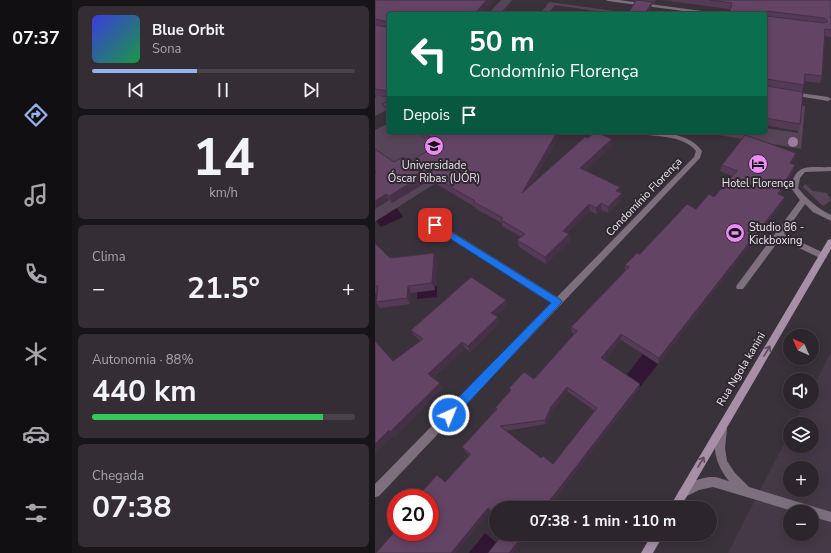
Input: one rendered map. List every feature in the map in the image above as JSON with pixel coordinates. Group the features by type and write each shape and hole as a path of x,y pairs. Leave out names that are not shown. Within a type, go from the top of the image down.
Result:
{"main road":[{"name":"Rua Ngola kanini","path":"678,501 831,242"},
{"path":"647,553 654,541"}],"lane":[{"path":"608,0 701,12"},
{"path":"789,93 828,99"},
{"name":"Condomínio Florença","path":"375,492 697,158 699,151 696,145 688,140 654,134"},
{"path":"831,169 803,170 795,180 794,188 804,200 816,210 831,218"},
{"path":"740,287 804,200"},
{"path":"435,225 558,302"},
{"path":"779,235 823,256"},
{"path":"724,424 719,444 721,460 732,478 745,492"},
{"path":"682,494 697,485 713,482 831,517"}],"shaded area":[{"path":"460,0 454,7 490,12 470,12 451,9 375,10"},
{"path":"501,0 512,0 502,12 490,12"},
{"path":"549,2 622,12 602,12 555,5 550,12 542,12"},
{"path":"377,95 384,97 387,95 387,110 375,116 375,98"},
{"path":"800,105 805,106 801,149 713,134 767,134 767,128 798,133"},
{"name":"Universidade Óscar Ribas (UÓR)","path":"387,124 387,134 512,134 375,222 375,130"},
{"path":"805,184 813,191 827,193 831,200 823,206 803,187"},
{"path":"397,208 403,217 381,227 376,221"},
{"path":"437,286 437,297 417,299 417,292 424,291 424,287"},
{"path":"831,352 831,553 728,553 783,446 783,453 819,453 819,417 798,417 802,409 819,409 819,375"},
{"path":"643,354 658,364 640,387 625,377"},
{"path":"485,533 489,536 489,541 494,541 499,545 493,553 469,553"}],"building":[{"path":"375,0 487,0 476,12 387,12 387,22 375,19"},
{"path":"636,0 652,2 646,12 629,12"},
{"path":"710,0 831,0 831,30 825,29 822,76 805,74 804,85 767,79 767,16 824,23 828,21 824,18 766,11 730,12 732,3"},
{"path":"375,25 387,27 387,91 375,89"},
{"path":"767,86 803,92 800,124 767,118"},
{"path":"387,102 387,108 382,104"},
{"path":"426,134 556,134 522,193 585,137 588,138 593,134 600,134 612,139 580,168 620,187 616,191 622,193 608,207 601,203 596,208 589,204 563,231 569,234 545,257 517,240 525,234 501,220 503,218 427,173 389,196 386,194 375,201 375,149 394,162 403,157 410,161 440,144"},
{"path":"745,135 796,153 790,163 795,165 778,194 785,197 659,358 621,334 601,358 640,384 549,501 489,501 489,509 488,508 451,553 376,553 387,540 439,541 439,489 424,489 437,475 445,482 471,454 462,447 497,409 495,408 511,390 509,388 524,372 534,379 577,331 571,327 629,267 625,265 637,253 640,254 687,204 696,209 709,194 714,197 737,171 722,165","holes":["567,387 597,408 553,464 543,456 541,458 500,426 545,420 551,407"]},
{"path":"375,243 390,258 434,253 432,283 408,286 407,298 376,302 378,286 375,286"},
{"path":"471,277 506,300 491,313 498,317 468,346 462,342 428,374 440,383 390,432 389,430 375,444 375,341 393,361 423,339 411,330"},
{"path":"497,541 518,541 509,553 488,553"}],"place":[{"name":"Universidade Óscar Ribas (UÓR)","path":"434,146"},
{"name":"Hotel Florença","path":"758,164"},
{"name":"Studio 86 - Kickboxing","path":"735,233"}],"route":[{"path":"435,225 558,302 449,415"}]}
